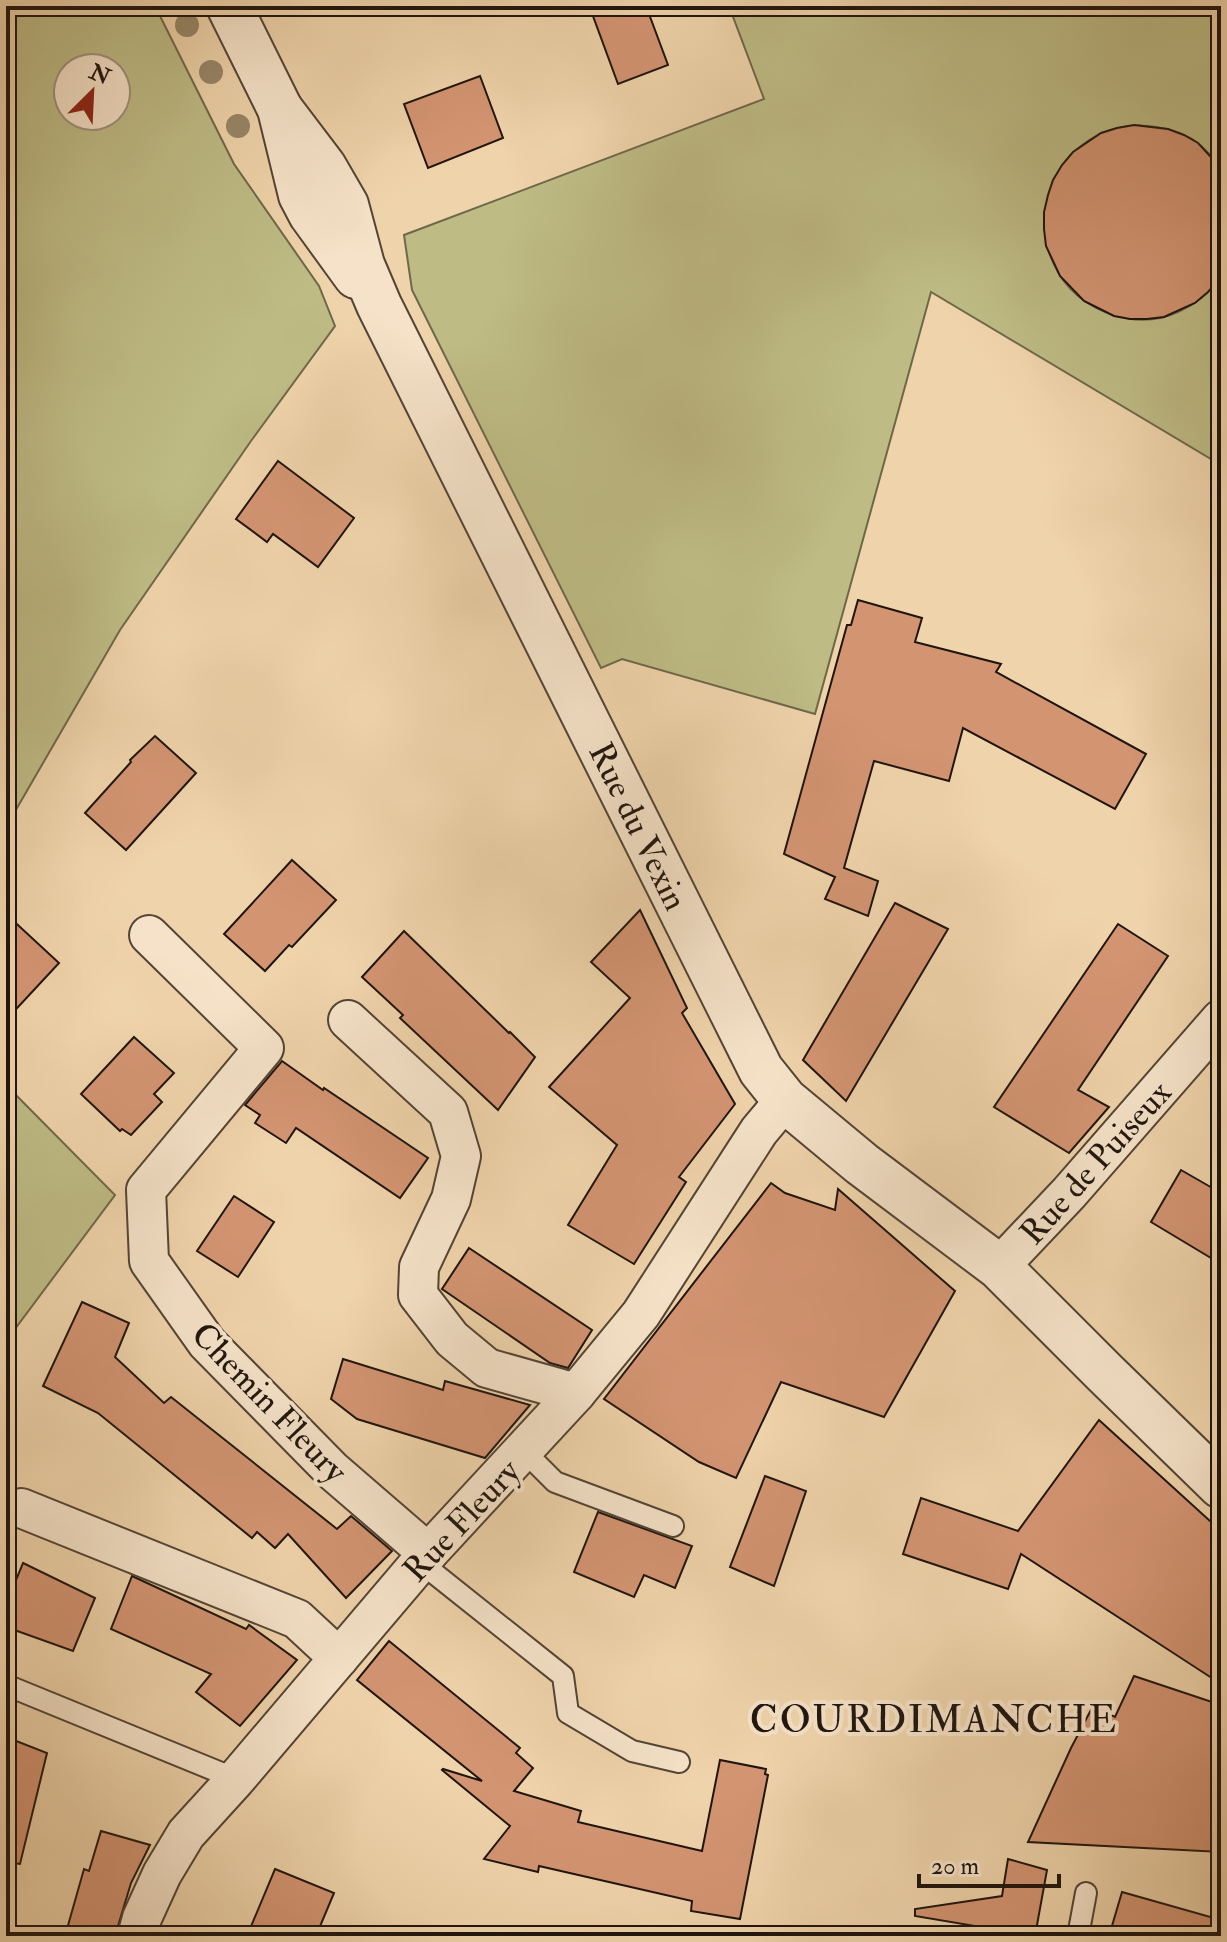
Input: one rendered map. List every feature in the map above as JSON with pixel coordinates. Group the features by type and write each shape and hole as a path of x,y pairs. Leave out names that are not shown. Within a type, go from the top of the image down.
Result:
{"street":[{"name":"Rue du Vexin","path":"229,6 280,109 324,167 346,205 362,265 379,305 761,1070 785,1100 862,1164 999,1267 1221,1486"},
{"name":"Chemin Fleury","path":"149,935 264,1048 146,1190 149,1261 207,1343 424,1558"},
{"name":"Rue de Puiseux","path":"999,1267 1069,1193 1221,1019"},
{"path":"348,1020 448,1112 461,1156 451,1199 419,1267 418,1295 452,1339 487,1368 576,1393"},
{"name":"Rue Fleury","path":"137,1936 162,1874 186,1834 424,1558 576,1393 641,1314 759,1131 785,1100"},
{"path":"21,1508 297,1619 339,1658"}],"lane":[{"path":"524,1451 555,1482 673,1526"},
{"path":"424,1558 563,1676 568,1713 632,1751 679,1762"},
{"path":"6,1685 236,1779"},
{"path":"1078,1936 1086,1893"}],"shaded area":[{"path":"6,6 155,6 234,164 319,286 335,326 120,630 6,827"},
{"path":"729,6 1221,6 1221,168 1200,145 1185,135 1156,127 1127,126 1100,134 1078,148 1061,168 1050,192 1045,218 1047,245 1064,281 1087,302 1116,316 1140,320 1167,316 1191,305 1221,277 1221,465 931,292 815,714 622,659 601,668 412,290 404,235 764,99"},
{"path":"6,1085 115,1195 6,1341"}],"building":[{"path":"621,6 646,6 668,65 618,84 593,16"},
{"path":"480,76 503,138 428,168 404,104"},
{"path":"1134,125 1168,129 1184,135 1198,143 1221,168 1221,277 1195,303 1164,317 1147,319 1114,316 1084,301 1060,276 1046,246 1044,229 1044,212 1053,180 1073,152 1101,133"},
{"path":"278,461 354,518 318,567 273,534 267,542 236,519"},
{"path":"858,600 922,618 915,642 1001,664 996,672 1146,754 1115,809 963,728 949,781 874,761 844,868 878,881 868,916 825,899 835,877 784,854 847,625 851,625"},
{"path":"155,736 196,773 126,850 85,813"},
{"path":"292,860 336,900 265,971 224,934"},
{"path":"895,903 948,929 846,1101 803,1060"},
{"path":"640,910 687,1008 682,1013 735,1104 679,1177 686,1182 634,1264 568,1225 617,1145 549,1087 630,998 591,962"},
{"path":"6,914 59,963 6,1020"},
{"path":"1118,924 1168,956 1078,1090 1109,1107 1069,1153 994,1107"},
{"path":"404,931 535,1057 498,1110 400,1018 403,1015 362,977"},
{"path":"134,1037 174,1073 154,1094 162,1102 131,1135 122,1129 120,1131 81,1094"},
{"path":"282,1061 428,1158 400,1198 296,1128 286,1143 255,1123 260,1115 245,1105"},
{"path":"1181,1170 1221,1193 1221,1264 1151,1222"},
{"path":"771,1183 785,1193 835,1210 838,1189 955,1291 884,1417 781,1382 736,1478 699,1462 604,1399"},
{"path":"234,1196 274,1222 238,1277 197,1251"},
{"path":"469,1248 592,1330 568,1368 550,1363 442,1289"},
{"path":"82,1302 129,1323 115,1357 164,1403 171,1397 337,1529 351,1516 392,1551 346,1598 288,1534 275,1548 257,1532 252,1538 98,1413 43,1386"},
{"path":"343,1359 443,1390 445,1381 530,1405 485,1458 357,1419 331,1399"},
{"path":"1099,1420 1221,1531 1221,1684 1021,1554 1008,1589 903,1554 921,1498 1018,1531"},
{"path":"765,1476 806,1491 774,1586 730,1567"},
{"path":"598,1512 692,1546 675,1588 644,1575 634,1597 574,1572"},
{"path":"23,1563 95,1598 73,1651 6,1627 6,1604"},
{"path":"132,1576 246,1629 249,1625 297,1660 240,1726 196,1692 211,1674 111,1629"},
{"path":"389,1641 520,1748 516,1753 533,1768 514,1791 581,1811 578,1822 702,1851 720,1760 766,1769 765,1774 768,1775 740,1919 691,1911 692,1901 539,1866 538,1872 484,1859 510,1826 442,1770 482,1781 357,1680"},
{"path":"1134,1676 1221,1705 1221,1852 1028,1842 1093,1706 1115,1717"},
{"path":"6,1737 47,1753 20,1864 6,1862"},
{"path":"101,1831 150,1845 131,1883 115,1936 65,1936 84,1869 89,1871"},
{"path":"1008,1859 1047,1870 1035,1936 915,1916 915,1909 1002,1896"},
{"path":"275,1869 334,1893 316,1936 247,1936"},
{"path":"1122,1892 1221,1920 1221,1936 1109,1936"}],"district":[{"name":"COURDIMANCHE","path":"934,1719"}]}
